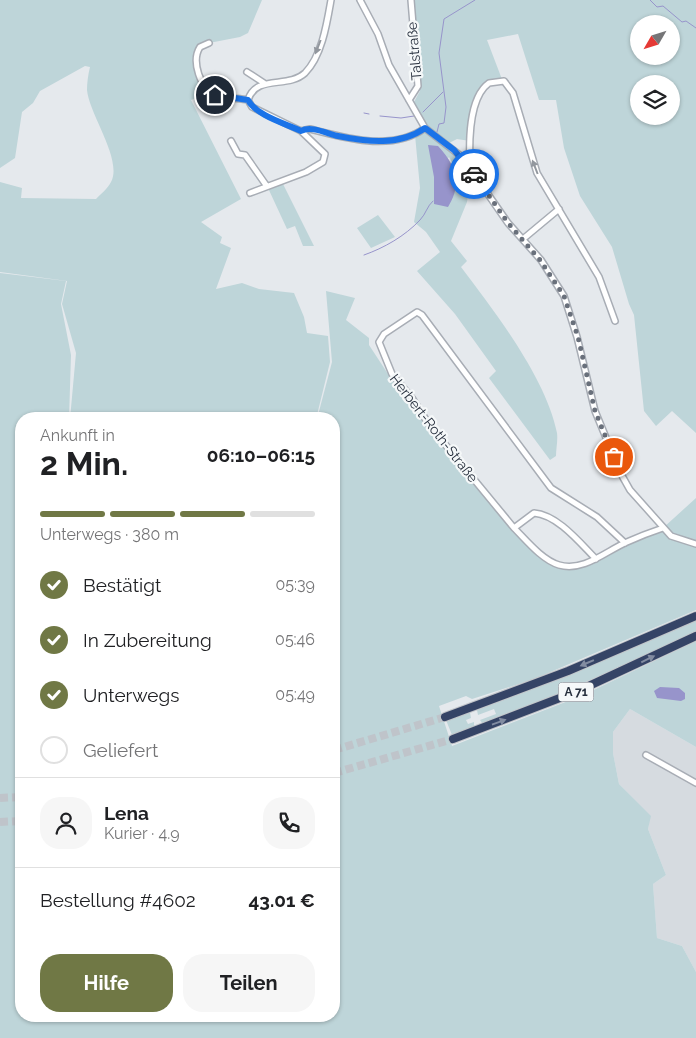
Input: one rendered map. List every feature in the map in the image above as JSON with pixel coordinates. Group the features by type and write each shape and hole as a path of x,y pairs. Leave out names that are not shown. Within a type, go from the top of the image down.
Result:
{"highway":[{"name":"A 71","path":"445,717 560,674 696,616"},
{"name":"A 71","path":"453,739 578,691 696,636"}],"street":[{"path":"248,100 256,88 264,84 287,81 305,72 320,43 331,0"},
{"path":"360,0 378,34 389,65 425,128 454,150 470,168 508,223 523,238 556,282 570,309 595,411 621,474 630,490 671,536 696,544"},
{"name":"Talstraße","path":"409,100 418,86 411,0"},
{"path":"209,43 200,47 196,52 196,63 203,82 215,95 248,100"},
{"path":"247,72 258,77 264,84"},
{"path":"470,168 469,135 481,90 485,85 500,80 508,84 513,93 534,167 545,189 599,277 615,321"},
{"path":"248,100 252,107 261,113 301,131 322,151 325,157 323,162 306,172 266,185 250,193"},
{"path":"301,131 310,129 340,136 384,142 407,138 425,128"},
{"path":"231,141 238,154 245,155 266,185"},
{"path":"523,238 559,209"},
{"name":"Herbert-Roth-Straße","path":"625,543 597,517 552,488 422,315 417,312 381,338 379,342 387,368 412,398 430,426 514,528 529,543 557,564 583,563 596,559 625,543 663,528"},
{"path":"514,528 534,513 540,513 571,534 596,559"},
{"path":"646,756 696,783"}],"shaded area":[{"path":"0,0 262,0 248,33 240,37 209,43 196,52 198,72 213,93 191,100 241,199 201,222 222,237 220,243 231,248 216,289 242,283 259,289 294,293 304,317 307,333 328,336 330,362 318,412 71,412 76,353 62,304 67,281 0,272 0,182 22,188 21,198 96,199 106,189 111,182 113,162 89,100 87,87 90,67 85,66 40,91 33,103 22,112 15,158 0,168"},
{"path":"414,0 696,0 696,433 672,411 656,426 644,411 634,315 612,247 580,196 564,148 556,100 539,100 518,34 487,40 503,82 489,84 481,95 470,141 457,139 447,144 472,172 467,202 451,241 467,261 461,267 518,346 542,390 557,433 556,456 550,460 489,378 496,371 455,314 417,271 440,252 426,232 414,222 420,188 415,135 425,128 414,102 420,91","holes":["449,157 455,168 434,204 434,177"]},
{"path":"428,145 438,146 453,167 456,182 455,190 448,207 434,204 434,177"},
{"path":"282,182 314,246 303,246 295,226 287,229 268,188"},
{"path":"378,215 395,237 371,248 357,228"},
{"path":"0,273 66,281 61,304 71,355 69,412 15,412 15,1022 340,1022 340,412 319,412 332,362 326,291 355,298 346,320 369,338 369,345 390,377 412,403 428,429 513,531 535,553 553,566 563,569 581,567 583,563 663,528 696,498 696,610 534,679 472,699 466,696 439,706 452,746 581,696 696,641 696,747 630,709 613,732 613,753 619,784 651,816 648,829 666,875 653,884 657,938 682,946 696,972 696,1038 0,1038"},
{"path":"696,619 696,631 643,656 483,724 480,720 496,714 494,709 478,715 477,710 532,689"},
{"path":"660,687 679,688 685,693 685,699 681,701 657,698 654,691"},
{"path":"630,709 696,747 696,972 682,946 657,938 653,884 666,875 648,829 650,816 619,784 613,753 613,732"},
{"path":"470,712 471,718 466,720 468,724 474,722 474,727 452,735 446,720"}],"waterway":[{"path":"437,132 439,124 444,123 446,107 439,53 444,19 475,0"},
{"path":"650,0 657,7 663,6 682,22 686,21 696,28"},
{"path":"423,112 443,92"},
{"path":"364,113 369,114"},
{"path":"380,116 401,118 414,116"},
{"path":"364,255 387,245 408,231 422,218 433,201"}],"tunnel":[{"path":"340,748 445,717"},
{"path":"340,771 453,739"},
{"path":"0,798 15,797"},
{"path":"0,822 15,821"}],"way so far":[{"path":"474,174 508,223 540,260 564,296 578,337 588,388 595,411 614,457"}],"route":[{"path":"215,95 248,100 252,107 261,113 301,131 305,128 340,136 384,142 407,138 425,128 462,157 474,174"}]}
